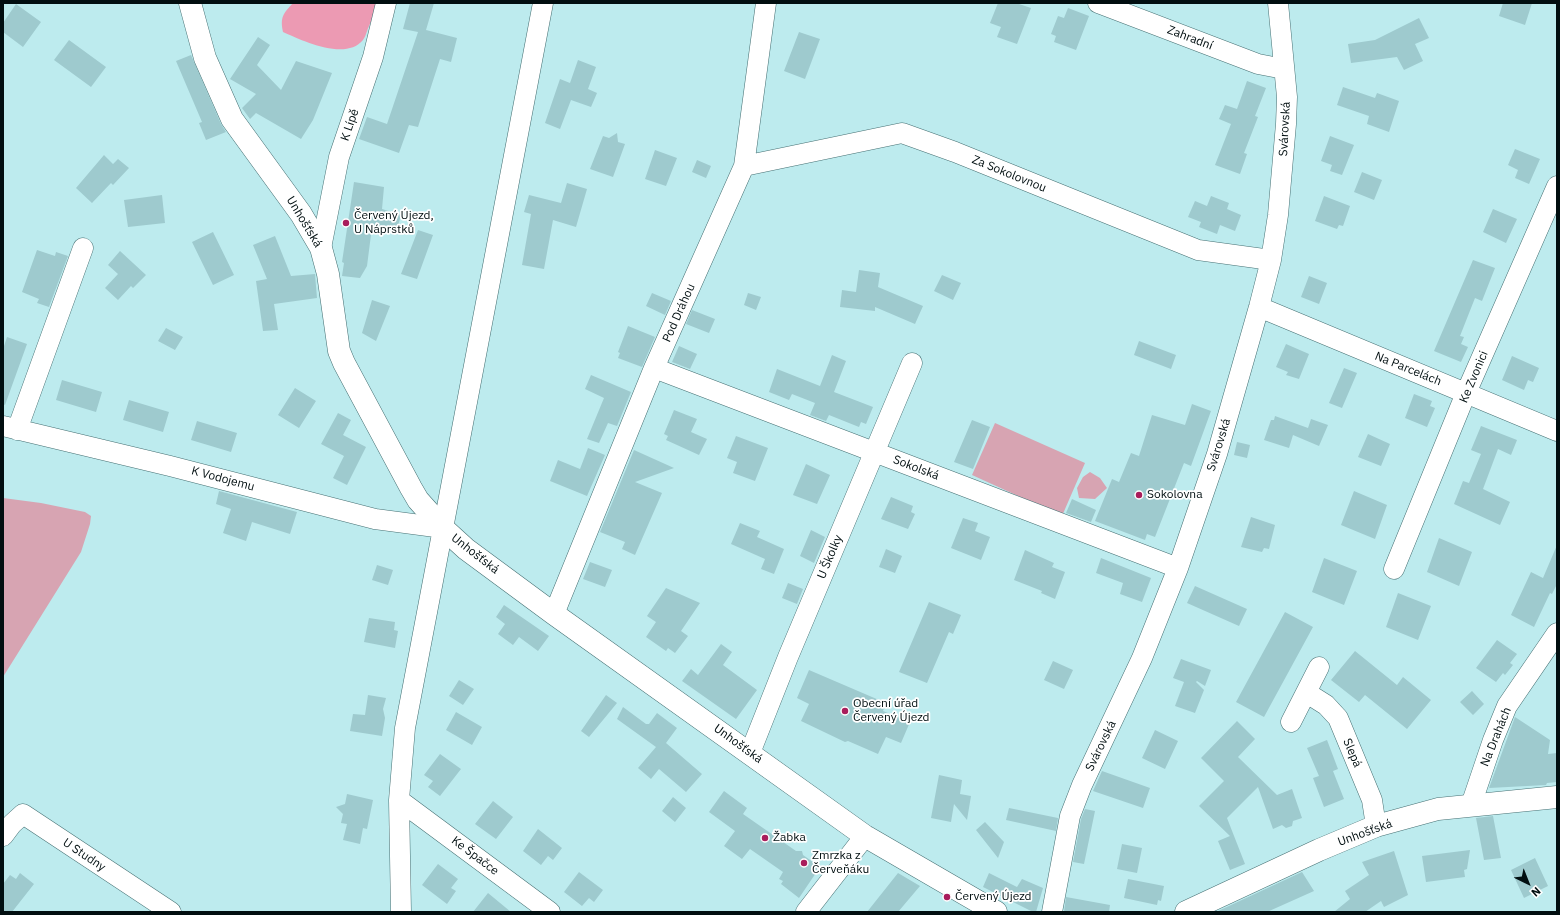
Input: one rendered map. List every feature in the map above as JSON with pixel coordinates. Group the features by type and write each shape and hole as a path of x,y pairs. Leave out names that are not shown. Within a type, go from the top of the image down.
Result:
{"main road":[{"name":"Unhošťská","path":"190,3 205,58 232,118 301,214 321,248 328,274 339,351 344,364 418,500 443,528 466,549 554,614 865,836 996,912"},
{"name":"Unhošťská","path":"1186,912 1319,850 1376,826 1438,810 1471,805 1557,797"}],"street":[{"name":"K Lípě","path":"321,248 339,158 373,56 386,3"},
{"path":"401,912 400,800 404,728 543,3"},
{"name":"Pod Dráhou","path":"554,614 654,368 744,166 766,3"},
{"name":"Zahradní","path":"1098,3 1258,64 1284,69"},
{"name":"Svárovská","path":"1052,912 1066,833 1076,801 1142,658 1178,568 1217,454 1260,308 1278,214 1286,124 1287,97 1278,3"},
{"name":"Za Sokolovnou","path":"744,166 902,133 955,152 1198,250 1270,260"},
{"name":"Ke Zvonici","path":"1394,569 1466,393 1557,186"},
{"path":"10,428 83,248"},
{"name":"Na Parcelách","path":"1260,308 1557,431"},
{"name":"U Školky","path":"750,753 788,657 912,363"},
{"name":"Sokolská","path":"654,368 1178,568"},
{"name":"K Vodojemu","path":"10,428 170,466 375,519 443,528"},
{"name":"Na Drahách","path":"1471,805 1493,740 1507,706 1557,633"},
{"path":"1291,722 1307,694 1319,667"},
{"name":"Slepá","path":"1307,694 1326,705 1338,718 1372,800 1376,826"},
{"name":"Ke Špačce","path":"400,800 550,912"},
{"name":"U Studny","path":"3,836 12,824 23,814 171,912"},
{"path":"806,912 865,836"}],"shaded area":[{"path":"293,3 378,3 363,40 356,46 346,49 335,49 313,44 283,32 283,16"},
{"path":"995,423 1085,463 1062,516 972,475"},
{"path":"1090,472 1100,478 1107,488 1095,499 1079,498 1077,488 1083,477"},
{"path":"3,498 41,503 85,512 91,516 81,552 3,677"}],"building":[{"path":"410,3 434,3 426,30 457,38 451,62 440,59 418,127 409,125 399,153 359,139 367,117 387,124 418,32 403,29"},
{"path":"998,3 1016,3 1031,8 1017,44 997,37 1001,27 990,23"},
{"path":"1503,3 1532,3 1525,25 1499,16"},
{"path":"16,4 41,22 23,47 3,32 3,23"},
{"path":"1068,8 1089,16 1076,50 1054,42 1056,36 1051,34 1058,16 1064,18"},
{"path":"1419,18 1429,38 1415,44 1423,61 1404,70 1397,57 1351,63 1348,44 1375,40"},
{"path":"799,32 820,39 805,79 784,71"},
{"path":"258,37 270,45 257,65 281,90 296,61 332,73 313,120 301,139 256,113 250,119 242,108 256,94 230,79"},
{"path":"69,40 106,67 91,87 54,60"},
{"path":"191,55 221,124 226,132 206,140 199,123 202,122 176,61"},
{"path":"578,60 596,67 588,89 597,93 591,107 571,100 560,129 545,123 560,79 570,83"},
{"path":"1247,81 1266,88 1255,116 1258,117 1244,153 1247,154 1240,174 1215,165 1231,124 1219,119 1225,105 1237,109"},
{"path":"1343,87 1375,98 1377,93 1399,101 1389,132 1367,124 1369,116 1337,105"},
{"path":"617,133 618,142 625,144 613,177 590,169 603,136 609,138"},
{"path":"1330,136 1354,145 1342,175 1330,171 1332,165 1321,161"},
{"path":"1515,149 1540,159 1529,184 1515,178 1518,170 1508,165"},
{"path":"655,150 677,158 666,186 645,179"},
{"path":"104,155 113,164 118,159 129,168 113,185 111,183 92,203 76,188"},
{"path":"697,160 711,166 706,178 692,172"},
{"path":"1362,172 1382,180 1374,200 1354,192"},
{"path":"354,182 384,187 382,209 401,215 396,233 387,229 372,227 367,266 360,278 342,276 344,263 342,262"},
{"path":"567,183 587,189 576,227 553,220 544,269 522,265 531,214 524,212 529,195 561,203"},
{"path":"162,195 165,223 128,227 124,200"},
{"path":"1211,196 1229,203 1227,209 1241,215 1235,231 1220,225 1217,234 1199,227 1201,222 1188,217 1195,201 1207,206"},
{"path":"1324,196 1350,206 1343,226 1339,225 1337,229 1315,221"},
{"path":"1493,209 1517,219 1506,243 1483,232"},
{"path":"418,230 433,235 417,279 401,274"},
{"path":"213,232 234,275 213,285 192,242"},
{"path":"275,236 291,276 315,274 317,298 274,304 278,330 263,331 256,281 267,279 253,245"},
{"path":"37,250 55,256 56,252 68,256 49,307 37,303 39,299 22,292"},
{"path":"120,251 146,275 133,288 131,286 118,300 105,288 118,274 108,265"},
{"path":"1473,260 1495,268 1482,301 1475,298 1460,336 1464,337 1461,344 1468,347 1461,362 1434,351"},
{"path":"859,270 880,273 878,287 923,306 915,324 875,307 875,311 840,307 842,290 856,292"},
{"path":"942,275 961,283 953,300 934,291"},
{"path":"1309,276 1327,283 1319,304 1301,297"},
{"path":"652,293 671,301 665,315 646,306"},
{"path":"748,293 761,297 756,310 744,305"},
{"path":"372,300 390,306 376,341 362,333"},
{"path":"692,310 715,319 709,333 686,324"},
{"path":"628,326 655,337 642,367 618,358 620,353 618,352"},
{"path":"166,328 183,337 175,350 158,341"},
{"path":"7,337 27,344 5,405 3,404 3,349"},
{"path":"1139,341 1176,355 1171,369 1134,355"},
{"path":"1286,344 1309,354 1299,379 1286,375 1288,372 1276,367"},
{"path":"679,346 697,354 690,369 672,362"},
{"path":"832,355 846,361 834,392 873,407 866,424 861,422 859,427 829,415 826,421 810,415 815,403 792,394 789,400 769,392 777,369 820,386"},
{"path":"1512,356 1539,368 1533,382 1528,380 1524,390 1502,380"},
{"path":"1344,368 1357,373 1342,408 1329,403"},
{"path":"591,375 631,392 617,426 608,423 599,443 587,439 604,398 585,389"},
{"path":"62,380 102,392 96,412 56,400"},
{"path":"295,388 316,401 299,428 278,415"},
{"path":"1414,394 1432,401 1430,406 1435,408 1427,427 1405,418"},
{"path":"129,400 169,412 163,432 123,420"},
{"path":"1192,404 1211,411 1191,466 1184,463 1155,537 1147,534 1145,540 1095,521 1112,479 1119,482 1131,453 1139,456 1152,415 1185,425"},
{"path":"674,410 697,419 691,432 707,439 699,455 666,440 668,436 664,434"},
{"path":"338,413 351,420 343,435 366,447 347,485 333,478 344,456 321,444"},
{"path":"1275,416 1308,428 1311,419 1328,425 1319,446 1293,435 1289,448 1264,440 1271,420 1274,420"},
{"path":"972,420 990,427 973,469 954,462"},
{"path":"197,421 237,433 231,452 191,440"},
{"path":"1481,426 1517,440 1511,455 1498,449 1483,489 1510,502 1500,525 1454,504 1463,481 1469,483 1481,454 1471,450"},
{"path":"1368,434 1390,444 1381,466 1358,457"},
{"path":"736,436 768,448 755,481 733,473 737,462 727,458"},
{"path":"1237,442 1250,445 1247,458 1234,455"},
{"path":"588,448 605,455 587,496 550,481 558,460 580,469"},
{"path":"634,450 674,468 635,482 662,493 635,555 622,549 625,542 600,532"},
{"path":"806,464 830,475 817,504 793,495"},
{"path":"219,491 297,512 290,534 252,522 246,541 223,533 231,509 216,504"},
{"path":"1354,491 1387,505 1375,539 1341,525"},
{"path":"891,497 913,506 911,512 915,514 908,529 881,519"},
{"path":"1072,499 1096,510 1091,522 1066,513"},
{"path":"1251,517 1275,525 1269,549 1264,548 1262,552 1241,547"},
{"path":"963,518 978,523 975,531 990,537 981,560 951,548"},
{"path":"740,523 760,531 757,537 784,549 774,574 761,569 765,559 731,544"},
{"path":"811,530 825,537 814,563 800,556"},
{"path":"1439,538 1472,552 1459,586 1427,572"},
{"path":"1557,545 1557,584 1552,594 1550,593 1534,627 1511,615 1531,572 1543,578"},
{"path":"886,549 902,556 895,573 879,567"},
{"path":"1025,550 1054,563 1052,567 1065,572 1055,599 1041,593 1042,591 1014,580"},
{"path":"1101,558 1151,578 1142,602 1120,594 1123,583 1096,573"},
{"path":"1324,558 1357,571 1344,605 1312,592"},
{"path":"590,562 612,570 605,587 583,579"},
{"path":"377,565 393,570 388,585 372,580"},
{"path":"788,583 803,589 797,604 782,598"},
{"path":"1195,586 1247,609 1239,626 1187,603"},
{"path":"666,588 700,603 681,631 688,636 675,653 668,648 666,651 646,637 656,622 647,616"},
{"path":"1398,593 1431,606 1418,640 1386,627"},
{"path":"929,602 961,615 953,634 949,632 927,683 899,672"},
{"path":"504,605 549,636 538,651 519,637 513,645 498,634 505,624 496,617"},
{"path":"1285,612 1313,627 1264,717 1236,702"},
{"path":"369,618 395,622 394,630 398,631 395,648 364,642"},
{"path":"1497,640 1517,654 1510,663 1513,665 1505,675 1503,673 1496,682 1476,668"},
{"path":"721,644 732,652 723,665 757,690 736,719 682,681 691,669 698,675"},
{"path":"1355,651 1397,685 1403,677 1431,700 1407,729 1365,695 1359,702 1331,680"},
{"path":"1181,659 1211,670 1205,686 1197,681 1196,682 1204,690 1195,713 1175,706 1184,682 1173,678"},
{"path":"1053,661 1073,670 1064,689 1044,680"},
{"path":"809,670 886,703 883,711 910,722 901,743 886,737 878,754 848,741 845,742 801,721 809,704 797,698"},
{"path":"459,680 474,689 463,705 449,696"},
{"path":"1472,691 1484,704 1473,715 1460,702"},
{"path":"368,695 386,698 383,709 385,718 382,736 350,731 353,714 365,715"},
{"path":"606,695 617,703 589,737 581,731"},
{"path":"623,707 646,724 649,724 657,713 677,728 666,743 702,774 686,792 659,769 651,779 638,768 656,747 617,719"},
{"path":"456,712 482,727 472,745 446,730"},
{"path":"1515,717 1550,740 1548,754 1557,753 1557,782 1547,783 1546,785 1489,788"},
{"path":"1237,721 1255,739 1238,757 1277,795 1292,789 1302,818 1293,821 1292,826 1286,828 1282,825 1273,829 1258,787 1227,818 1245,864 1230,870 1218,841 1230,836 1199,806 1224,781 1201,758"},
{"path":"1155,730 1178,741 1165,769 1142,758"},
{"path":"1327,740 1338,769 1333,771 1344,799 1324,807 1313,778 1319,776 1307,748"},
{"path":"440,754 461,769 440,796 428,787 433,781 424,775"},
{"path":"1102,771 1150,788 1143,808 1093,791"},
{"path":"939,775 962,780 960,794 971,796 967,820 954,804 951,822 931,818"},
{"path":"724,791 747,808 743,814 796,851 802,851 803,855 820,867 799,898 781,884 783,881 779,879 783,872 750,849 742,859 724,846 735,831 709,812"},
{"path":"347,794 373,800 367,829 363,828 360,844 343,840 347,824 341,823 343,814 336,807 345,804"},
{"path":"673,797 686,808 675,822 662,811"},
{"path":"493,801 513,817 496,839 475,824"},
{"path":"1009,808 1058,818 1056,831 1006,820"},
{"path":"1085,809 1095,811 1084,864 1073,862 1081,819"},
{"path":"1493,816 1501,858 1484,860 1476,818"},
{"path":"985,822 1004,842 998,858 976,830"},
{"path":"538,829 562,848 553,860 548,856 541,865 523,851"},
{"path":"1122,844 1142,848 1137,873 1117,869"},
{"path":"1470,850 1467,869 1464,870 1465,877 1426,882 1422,856"},
{"path":"1394,851 1408,895 1384,907 1381,901 1365,912 1334,912 1350,899 1345,891 1369,875 1362,862"},
{"path":"1535,858 1548,886 1524,898 1511,870"},
{"path":"438,864 458,879 451,888 456,891 447,904 422,885"},
{"path":"579,872 603,890 594,902 589,898 582,906 564,892"},
{"path":"1302,872 1314,891 1267,912 1216,912"},
{"path":"20,873 34,884 12,912 3,912 3,884 10,875 16,879"},
{"path":"898,873 920,886 898,912 867,912"},
{"path":"989,873 1017,887 1022,879 1043,888 1036,912 1033,912 983,887"},
{"path":"1128,879 1164,886 1161,901 1158,900 1157,905 1124,898"},
{"path":"488,893 511,912 473,912"},
{"path":"1066,897 1110,905 1109,912 1064,912"}],"place":[{"name":"Červený Újezd, U Náprstků","path":"346,223"},
{"name":"Sokolovna","path":"1139,495"},
{"name":"Obecní úřad Červený Újezd","path":"845,711"},
{"name":"Žabka","path":"765,838"},
{"name":"Zmrzka z Červeňáku","path":"804,863"},
{"name":"Červený Újezd","path":"947,897"}]}
